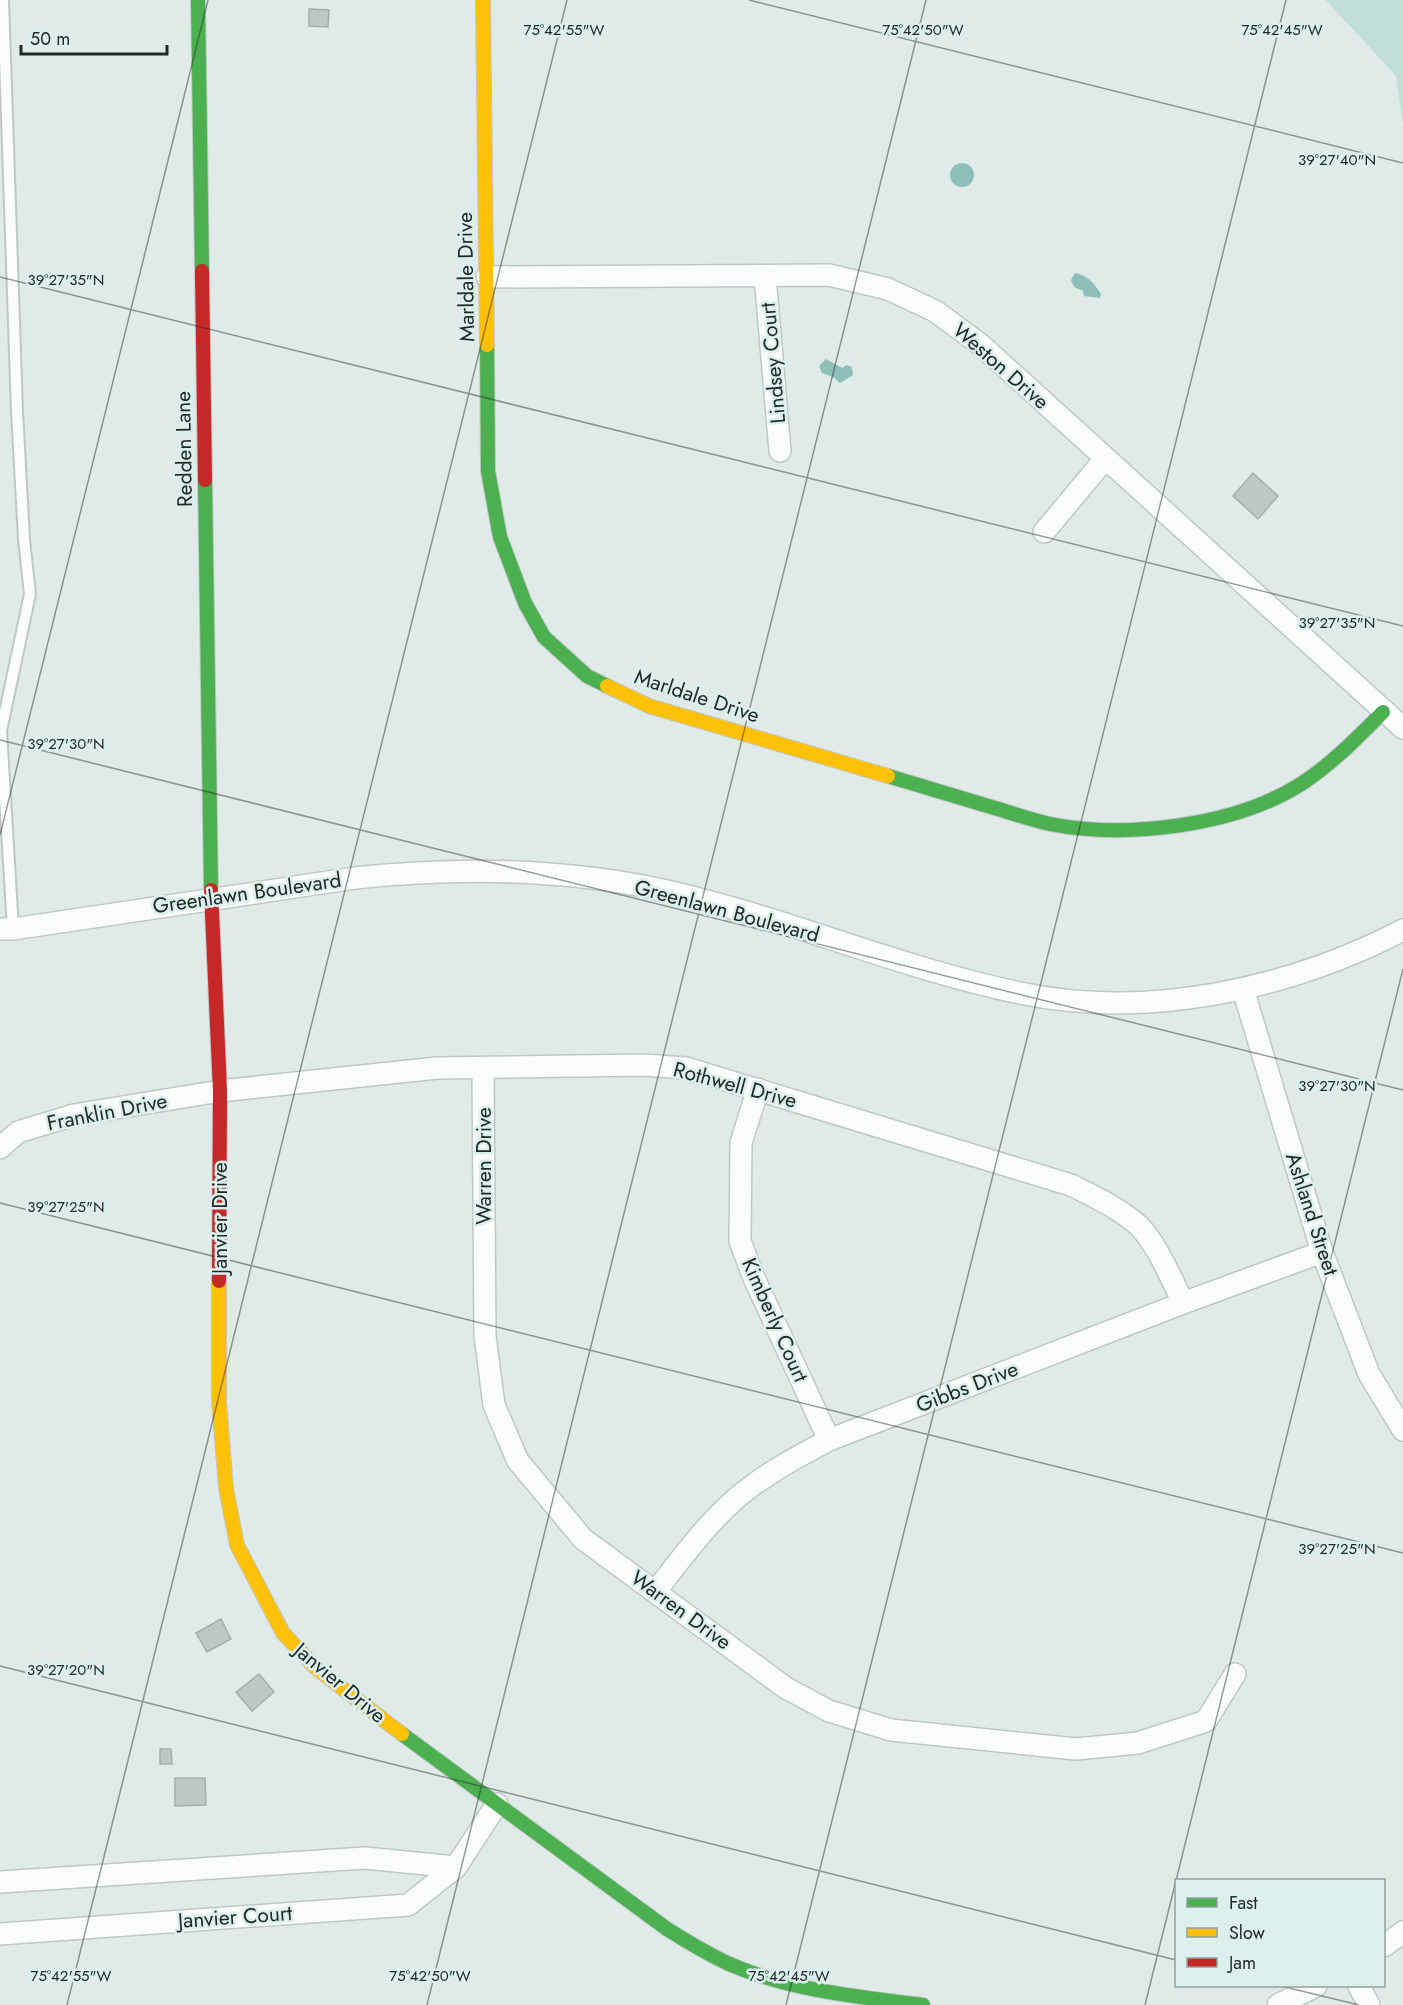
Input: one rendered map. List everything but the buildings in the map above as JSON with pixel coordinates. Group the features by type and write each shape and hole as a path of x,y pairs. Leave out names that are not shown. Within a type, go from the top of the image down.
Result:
{"street":[{"name":"Redden Lane","path":"198,0 211,898"},
{"name":"Marldale Drive","path":"483,0 488,277 488,471 500,537 525,603 544,638 587,676 649,706 1050,824 1107,830 1166,828 1224,818 1277,798 1324,768 1383,711"},
{"name":"Lindsey Court","path":"765,276 780,451"},
{"name":"Weston Drive","path":"488,277 829,276 888,289 935,311 981,345 1403,728"},
{"path":"1044,532 1105,459"},
{"name":"Greenlawn Boulevard","path":"6,929 211,898 407,872 511,871 610,881 714,903 969,981 1023,994 1122,1002 1171,999 1243,989 1294,976 1344,958 1403,930"},
{"name":"Janvier Drive","path":"211,898 220,1091 219,1402 226,1488 237,1545 283,1633 316,1668 349,1695 667,1929 702,1951 775,1980 812,1990 923,2005"},
{"name":"Ashland Street","path":"1243,989 1322,1252 1369,1374 1403,1430"},
{"name":"Rothwell Drive","path":"220,1091 437,1068 643,1065 686,1068 1071,1185 1107,1202 1140,1227 1162,1261 1183,1303"},
{"name":"Warren Drive","path":"483,1068 485,1336 494,1405 518,1461 583,1539 786,1688 829,1711 891,1730 1076,1749 1138,1743 1206,1721 1235,1674"},
{"name":"Kimberly Court","path":"758,1089 741,1143 740,1241 754,1278 829,1440"},
{"name":"Franklin Drive","path":"0,1148 18,1132 74,1115 220,1091"},
{"name":"Gibbs Drive","path":"656,1591 716,1518 747,1489 782,1465 829,1440 1183,1303 1322,1252"},
{"name":"Janvier Court","path":"0,1934 408,1905 456,1867 497,1804"},
{"path":"0,1882 365,1858 456,1867"},
{"path":"1385,1945 1403,1932"},
{"path":"1278,2005 1314,1987"},
{"path":"1360,1987 1370,2005"}],"lane":[{"path":"3,0 16,411 30,594 1,732 6,929"}],"shaded area":[{"path":"1326,0 1403,0 1403,124 1396,76"}],"water":[{"path":"962,163 970,167 974,175 970,183 962,187 954,183 950,175 954,167"},
{"path":"1075,273 1090,280 1101,294 1100,298 1084,296 1083,291 1074,287 1071,280"},
{"path":"826,359 842,368 847,365 852,367 853,375 840,383 833,377 822,373 819,366"}],"traffic: fast":[{"path":"198,0 202,271"},
{"path":"487,345 488,471 500,537 525,603 544,637 587,676 607,686"},
{"path":"205,480 211,890"},
{"path":"888,776 1050,824 1112,830 1179,825 1245,810 1301,784 1334,759 1383,712"},
{"path":"402,1734 667,1929 711,1955 750,1972 798,1986 923,2005"}],"traffic: slow":[{"path":"483,0 487,345"},
{"path":"607,686 649,706 888,776"},
{"path":"219,1281 219,1402 226,1488 237,1545 283,1633 316,1668 402,1734"}],"traffic: jam":[{"path":"202,271 205,480"},
{"path":"211,890 220,1091 219,1281"}]}
